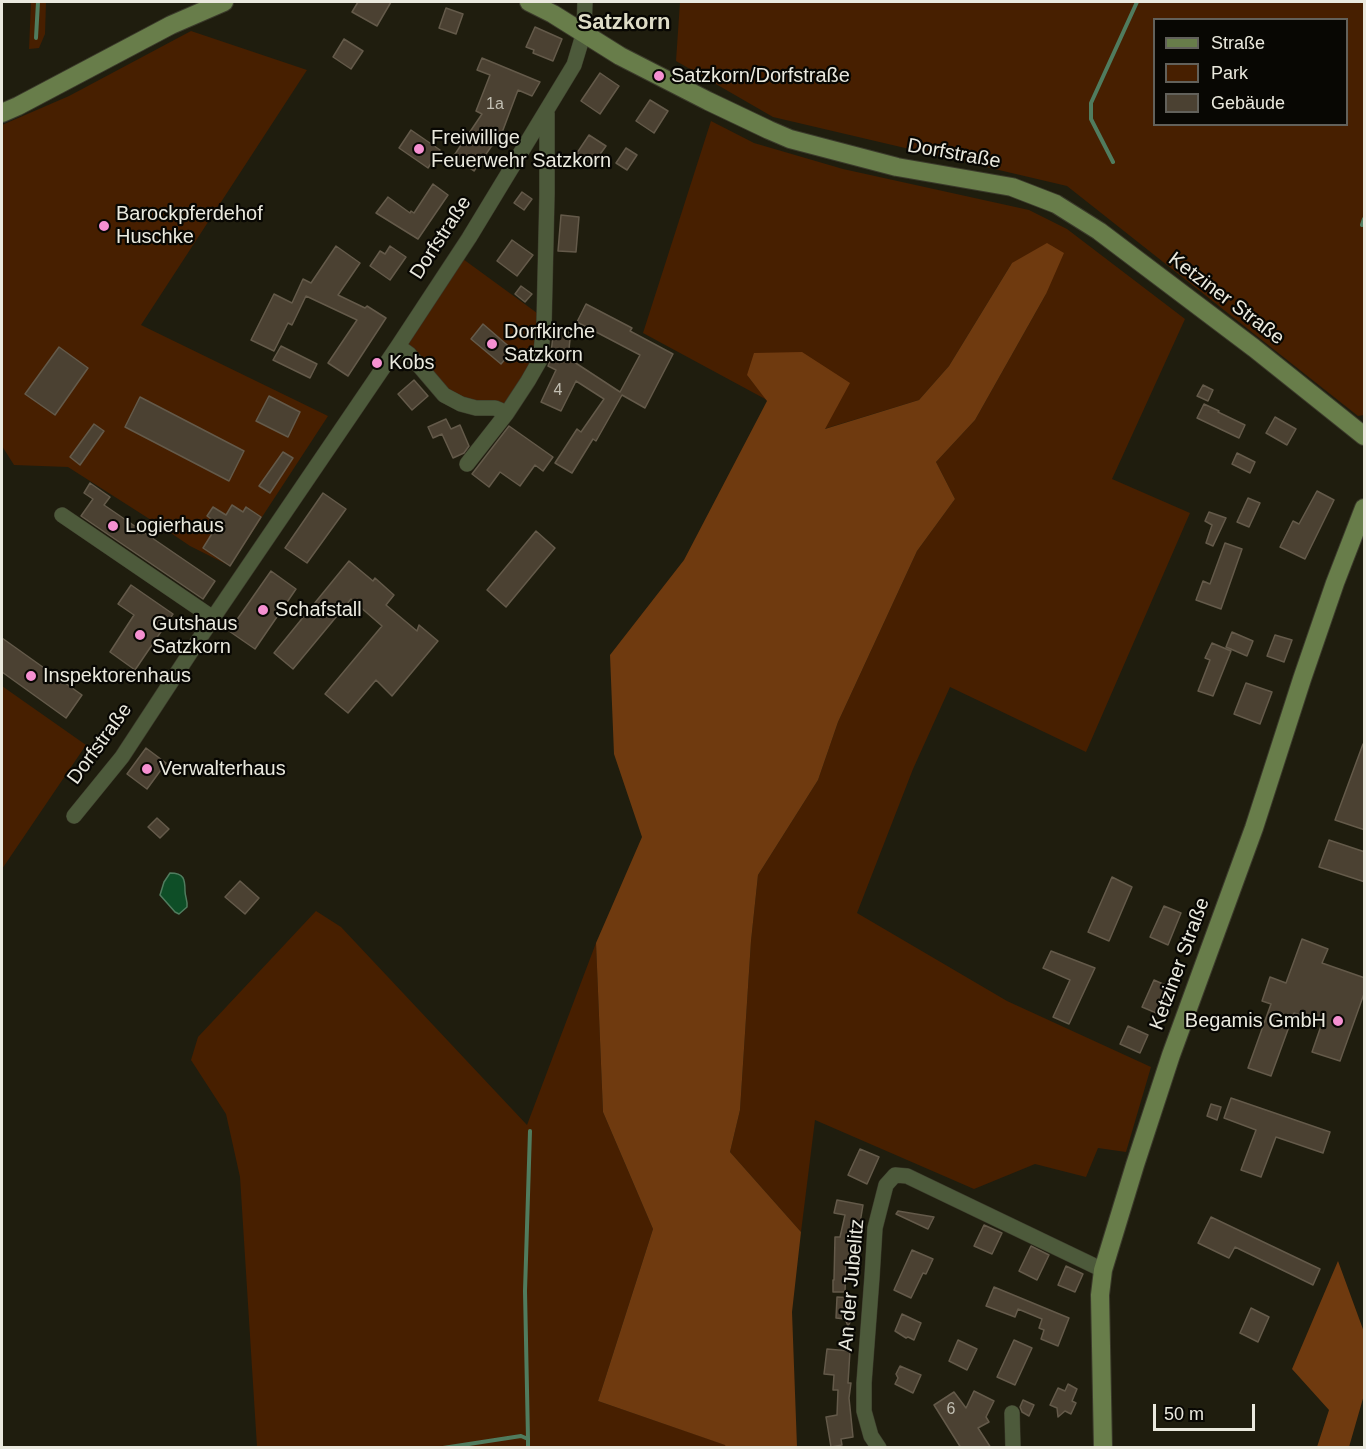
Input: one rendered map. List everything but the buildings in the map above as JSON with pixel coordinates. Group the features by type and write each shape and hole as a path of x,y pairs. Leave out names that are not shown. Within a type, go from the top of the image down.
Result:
{"street":[{"path":"2,113 171,24 224,2"},
{"path":"529,2 584,32 585,2"},
{"name":"Dorfstraße","path":"74,816 122,757 469,238 574,65 584,32 620,56 790,139 897,167 1012,187 1056,204"},
{"path":"467,464 507,413 540,360 544,325 548,194 547,111"},
{"name":"Ketziner Straße","path":"1056,204 1099,231 1254,348 1365,436"},
{"path":"398,346 409,354 444,395 461,404 476,408 495,408 507,413"},
{"name":"Ketziner Straße","path":"1103,1448 1100,1295 1103,1270 1171,1055 1254,828 1335,583 1365,508"},
{"path":"62,515 213,618"},
{"name":"An der Jubelitz","path":"879,1448 871,1436 864,1411 864,1383 875,1228 886,1185 895,1175 907,1176 1103,1270"},
{"path":"1012,1413 1013,1448"}],"green space":[{"path":"31,2 46,2 45,34 39,48 29,49"},
{"path":"680,2 1364,2 1364,415 1358,416 1067,186 773,117 676,61"},
{"name":"Barockpferdehof Huschke","path":"191,31 307,70 141,325 328,416 230,566 190,546 68,467 14,465 2,446 2,125 69,96"},
{"path":"711,121 754,143 843,169 1029,210 1067,229 1185,319 1112,479 1190,513 1086,752 950,687 913,769 857,913 1007,1001 1151,1067 1126,1152 1098,1148 1086,1177 1035,1164 974,1189 815,1120 801,1232 730,1152 740,1110 751,941 758,875 818,780 838,722 917,551 955,499 936,462 975,420 1046,294 1012,263 949,366 919,400 824,429 747,375 767,400 643,333"},
{"path":"463,259 537,313 534,358 508,404 478,404 447,392 407,345"},
{"path":"2,686 86,745 2,869"},
{"path":"316,911 341,927 527,1125 596,943 603,1112 653,1229 598,1401 726,1445 726,1447 257,1447 240,1177 226,1114 191,1060 198,1037"}],"shaded area":[{"path":"1047,243 1064,253 1046,294 975,420 936,462 955,499 917,551 838,722 818,780 758,875 751,941 740,1110 730,1152 801,1232 792,1312 797,1447 726,1447 598,1401 653,1229 603,1112 596,943 642,837 614,754 610,655 684,560 767,401 747,375 754,353 802,352 850,383 825,429 919,400 949,366 1012,263"},
{"path":"170,873 181,876 185,883 187,907 179,914 160,895"},
{"path":"1338,1261 1364,1332 1364,1395 1349,1447 1317,1447 1329,1410 1292,1369"}],"waterway":[{"path":"36,38 38,2"},
{"path":"1113,162 1091,119 1091,103 1137,2"},
{"path":"1362,225 1364,219"},
{"path":"528,1439 525,1291 530,1131"},
{"path":"443,1448 521,1436 528,1439 528,1448"}],"place":[{"name":"Satzkorn/Dorfstraße","path":"659,76"},
{"name":"Freiwillige Feuerwehr Satzkorn","path":"419,149"},
{"name":"Barockpferdehof Huschke","path":"104,226"},
{"name":"Dorfkirche Satzkorn","path":"492,344"},
{"name":"Kobs","path":"377,363"},
{"name":"Logierhaus","path":"113,526"},
{"name":"Schafstall","path":"263,610"},
{"name":"Gutshaus Satzkorn","path":"140,635"},
{"name":"Inspektorenhaus","path":"31,676"},
{"name":"Verwalterhaus","path":"147,769"},
{"name":"Begamis GmbH","path":"1338,1021"}],"district":[{"name":"Satzkorn","path":"624,23"}]}
